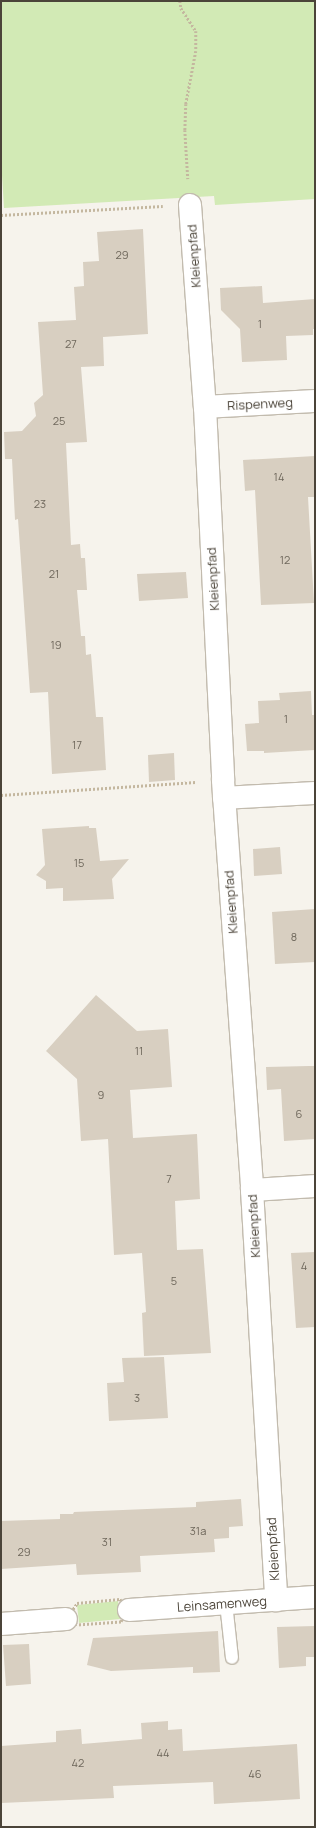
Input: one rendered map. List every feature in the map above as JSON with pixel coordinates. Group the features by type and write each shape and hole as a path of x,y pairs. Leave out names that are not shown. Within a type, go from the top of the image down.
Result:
{"street":[{"name":"Kleienpfad","path":"190,205 205,407 223,789 252,1190 276,1600"},
{"name":"Rispenweg","path":"205,407 315,401"},
{"path":"223,789 315,793"},
{"path":"252,1190 315,1186"},
{"name":"Leinsamenweg","path":"129,1610 315,1597"},
{"path":"1,1624 66,1620"}],"lane":[{"path":"226,1603 232,1658"}],"path":[{"path":"1,215 190,205 185,130 186,104 196,51 196,31 182,8 180,1"},
{"path":"1,795 223,789"},
{"path":"120,1599 129,1610 121,1622 77,1626 66,1620 77,1603 120,1599"}],"green space":[{"path":"1,1 315,1 315,199 215,205 214,196 4,208 1,159"},
{"path":"118,1601 120,1619 79,1623 77,1605"}],"building":[{"path":"143,229 148,334 103,337 104,366 81,367 87,442 66,443 71,545 80,544 81,558 85,558 87,590 77,590 81,636 85,636 86,655 91,654 96,717 103,717 106,770 52,774 48,692 30,693 18,519 15,520 12,459 5,459 4,432 22,431 36,416 34,403 43,395 38,322 76,320 74,287 84,286 83,262 99,261 97,232"},
{"path":"262,286 263,303 315,299 315,329 313,329 313,335 286,336 287,360 242,362 240,329 221,310 220,288"},
{"path":"315,456 315,497 308,497 314,603 261,605 255,490 245,491 243,460"},
{"path":"186,572 188,598 139,601 137,574"},
{"path":"311,691 312,715 315,715 315,750 264,753 264,751 247,751 245,724 259,723 258,701 280,700 279,693"},
{"path":"174,753 175,780 149,782 148,755"},
{"path":"89,826 89,828 96,828 100,861 129,859 112,879 114,899 63,901 63,888 46,889 46,881 36,875 45,865 42,829"},
{"path":"280,847 282,874 254,876 253,849"},
{"path":"315,909 315,962 275,964 272,912"},
{"path":"96,995 137,1031 168,1029 172,1087 130,1090 133,1138 197,1134 200,1199 175,1201 177,1250 203,1249 211,1353 144,1356 142,1313 146,1312 142,1253 114,1255 108,1139 81,1141 77,1079 46,1051"},
{"path":"315,1066 315,1139 284,1141 281,1089 267,1090 266,1067"},
{"path":"315,1252 315,1327 296,1328 291,1253"},
{"path":"164,1357 168,1418 109,1421 107,1383 124,1382 122,1358"},
{"path":"241,1499 243,1526 229,1527 229,1538 214,1539 215,1552 140,1556 141,1572 77,1575 76,1564 1,1569 1,1521 60,1519 60,1514 73,1514 74,1512 196,1507 196,1502"},
{"path":"315,1626 315,1657 306,1657 306,1666 279,1668 277,1627"},
{"path":"218,1631 220,1672 193,1673 193,1667 111,1671 87,1665 93,1638"},
{"path":"29,1644 31,1684 6,1686 3,1645"},
{"path":"168,1721 168,1730 182,1729 183,1751 297,1744 300,1799 214,1804 213,1782 113,1786 114,1798 1,1803 1,1746 56,1742 56,1731 81,1729 82,1744 142,1739 141,1723"}]}
